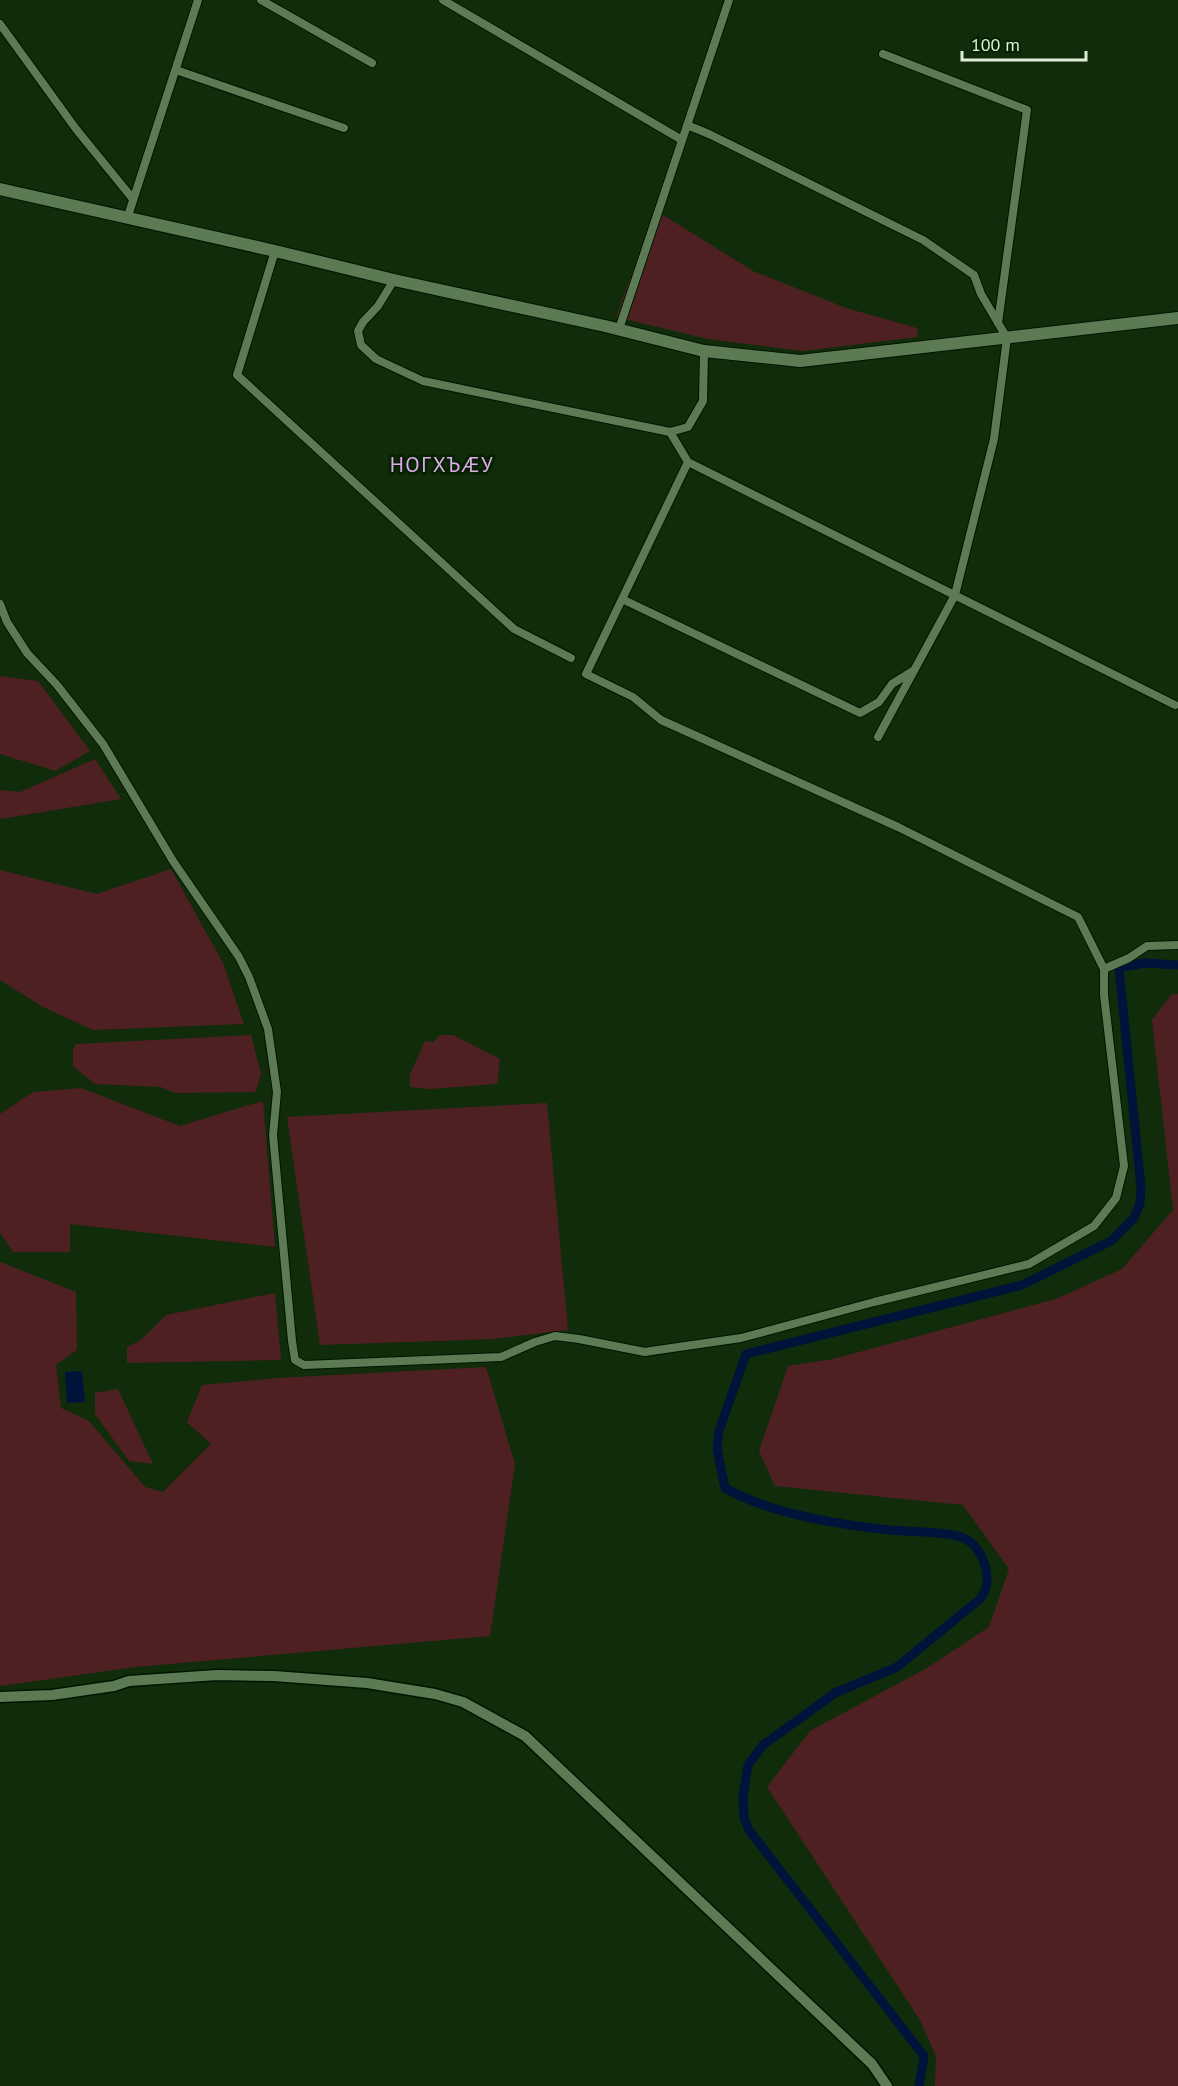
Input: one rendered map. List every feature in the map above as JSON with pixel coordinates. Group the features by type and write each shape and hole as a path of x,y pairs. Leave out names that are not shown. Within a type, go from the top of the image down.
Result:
{"main road":[{"path":"0,189 394,280 619,329 704,351 800,361 1178,318"}],"street":[{"path":"127,219 198,0"},
{"path":"261,0 372,63"},
{"path":"443,0 682,140"},
{"path":"619,329 729,0"},
{"path":"0,24 76,129 134,199"},
{"path":"883,54 1027,110 998,324"},
{"path":"176,70 344,128"},
{"path":"687,125 923,240 974,275 981,294 1007,338 994,439 955,595 878,737"},
{"path":"275,251 237,375 514,629 571,658"},
{"path":"394,280 378,306 363,321 358,331 361,345 376,359 423,381 670,432 688,427 703,401 704,351"},
{"path":"670,432 688,462 1175,705"},
{"path":"0,604 27,653 57,685 102,744 173,861 233,948 249,977 268,1029 277,1092 273,1135 295,1360 304,1365 501,1357 555,1336 651,1351 741,1338 1029,1264 1094,1226 1116,1198 1124,1166 1104,995 1104,969 1078,916 898,827 662,720 633,698 586,674 688,462"},
{"path":"622,599 860,713 879,702 892,684 914,670"},
{"path":"1104,969 1129,958 1147,946 1178,945"},
{"path":"0,1697 52,1695 114,1686 129,1681 217,1675 274,1676 368,1683 435,1694 463,1702 525,1736 872,2064 887,2086"}],"shaded area":[{"path":"655,210 753,271 846,308 917,328 918,337 802,351 708,339 616,317"},
{"path":"0,676 38,681 90,751 55,771 0,754"},
{"path":"95,759 121,799 0,819 0,790 20,792"},
{"path":"171,869 223,963 244,1024 93,1030 43,1007 0,980 0,870 97,894"},
{"path":"1172,994 1178,994 1178,2086 935,2086 936,2056 920,2020 767,1787 810,1731 927,1668 989,1627 1009,1569 963,1505 775,1486 759,1451 788,1366 833,1359 1056,1299 1122,1269 1173,1210 1152,1020"},
{"path":"251,1035 261,1073 256,1092 175,1093 161,1087 95,1084 73,1066 73,1050 76,1044"},
{"path":"440,1035 453,1035 500,1059 497,1084 430,1089 410,1087 410,1074 425,1041 433,1042"},
{"path":"81,1088 180,1126 263,1101 275,1247 70,1224 70,1252 13,1252 0,1233 0,1114 33,1092"},
{"path":"547,1103 568,1330 494,1339 320,1345 287,1117"},
{"path":"0,1262 76,1292 77,1350 56,1365 61,1408 89,1421 145,1487 163,1492 211,1444 187,1422 202,1385 277,1378 486,1367 515,1464 490,1636 135,1667 0,1686"},
{"path":"275,1293 281,1360 127,1363 127,1347 141,1340 166,1315"},
{"path":"118,1389 153,1464 129,1461 95,1414 95,1393"}],"water":[{"path":"82,1371 85,1402 67,1403 65,1372"}],"waterway":[{"path":"919,2086 924,2056 749,1830 744,1818 743,1796 748,1765 763,1745 835,1693 897,1667 980,1599 986,1589 987,1581 983,1560 976,1548 959,1536 869,1528 826,1521 783,1511 743,1497 725,1488 717,1449 719,1431 746,1354 1022,1285 1111,1241 1134,1218 1140,1203 1141,1187 1119,968 1144,963 1178,965"}],"district":[{"name":"НОГХЪÆУ","path":"442,464"}]}
